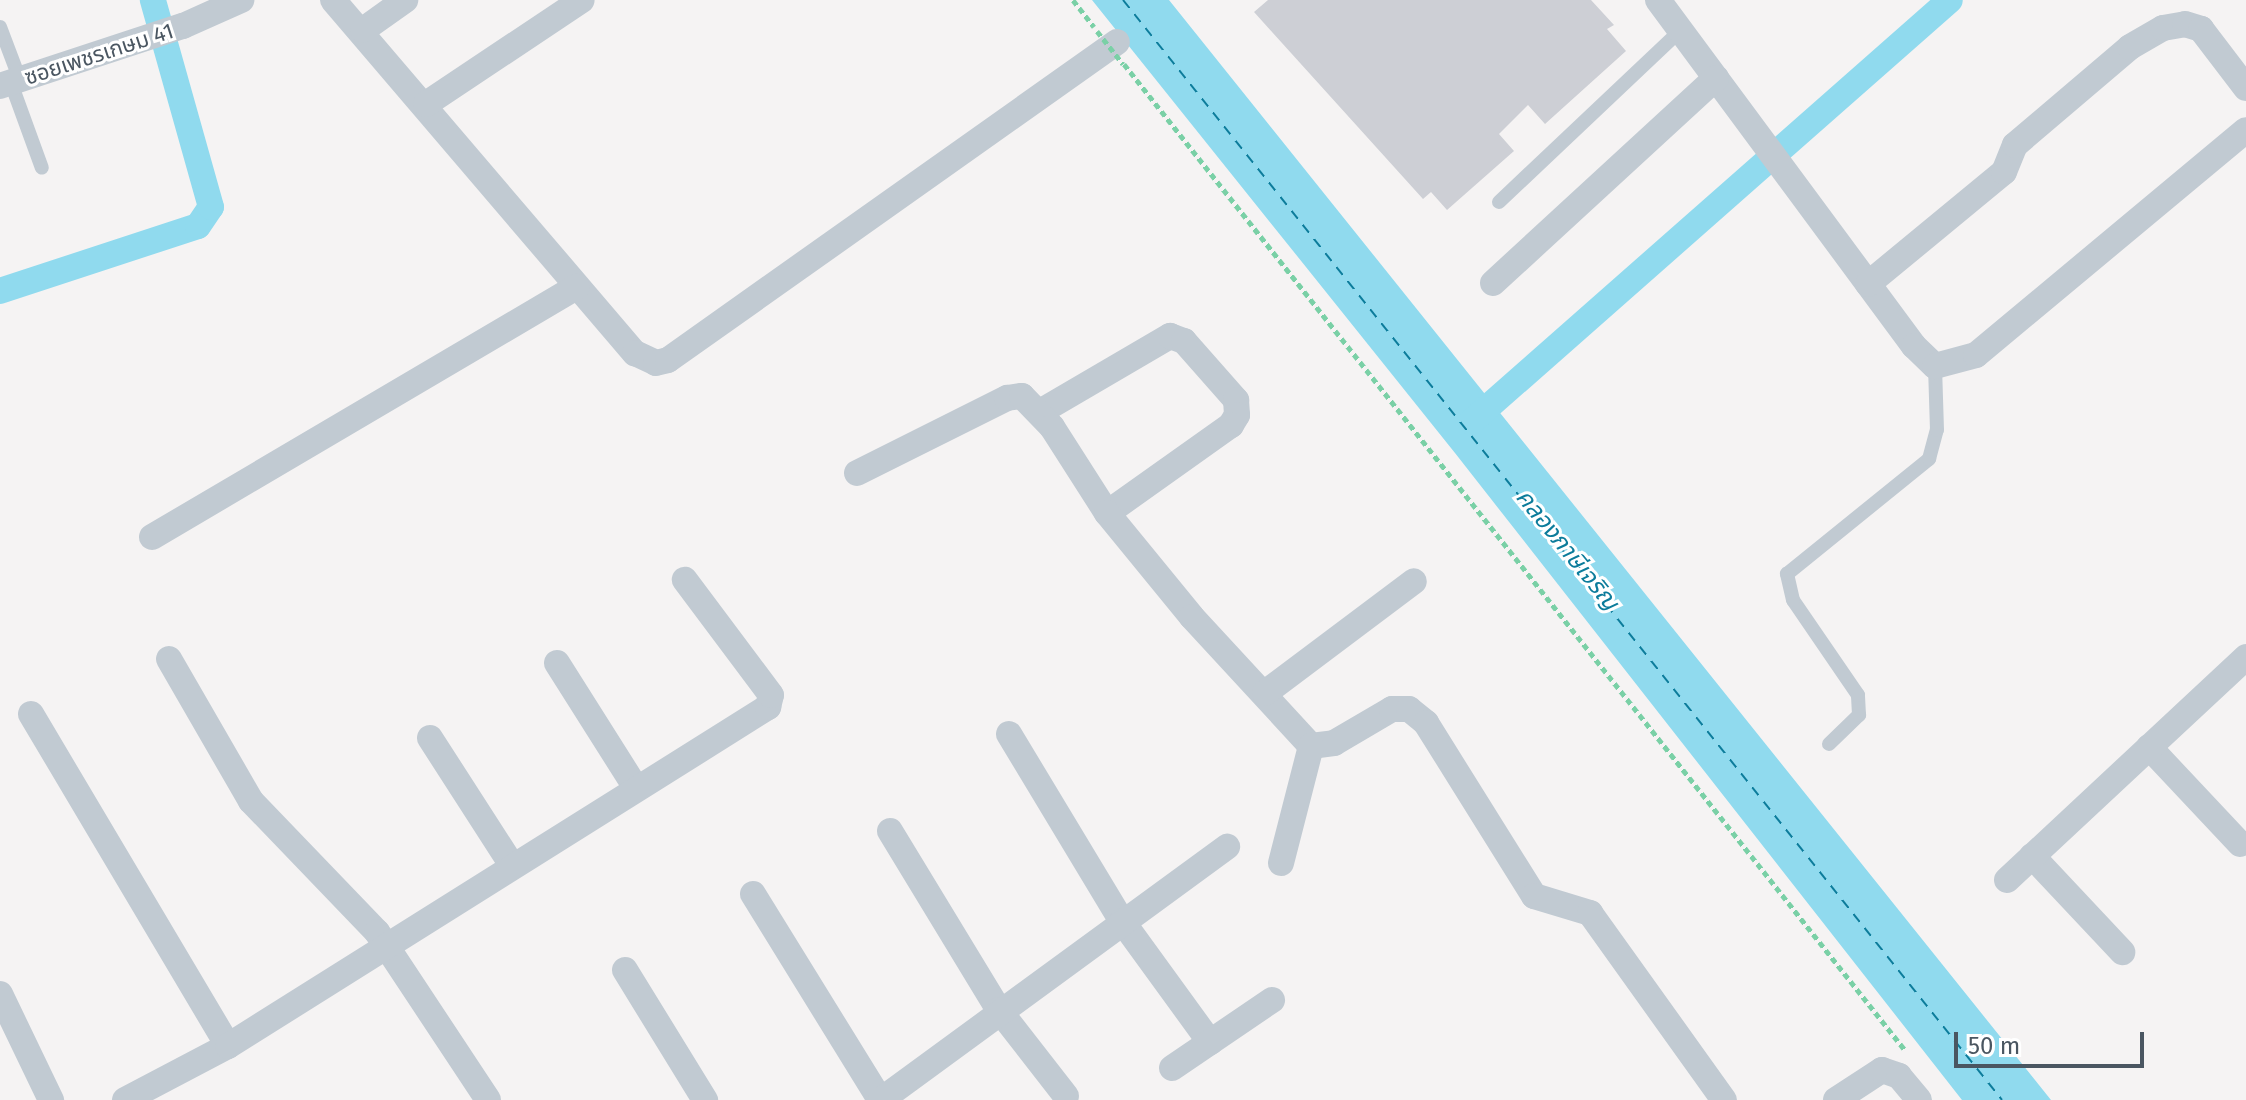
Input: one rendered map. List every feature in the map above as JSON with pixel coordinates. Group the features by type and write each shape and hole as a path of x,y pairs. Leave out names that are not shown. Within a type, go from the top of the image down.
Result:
{"street":[{"name":"ซอยเพชรเกษม 41","path":"10,83 183,26 241,0"},
{"path":"333,0 363,30 635,353 656,363 668,360 1112,45"},
{"path":"363,30 405,0"},
{"path":"426,104 582,0"},
{"path":"1658,0 1868,284 1935,366 1976,355 2246,130"},
{"path":"1868,284 2004,172 2015,145 2130,47 2163,28 2185,24 2201,29 2246,88"},
{"path":"1493,283 1716,78"},
{"path":"152,537 577,287"},
{"path":"1040,412 1170,336 1184,341 1236,400 1237,415 1231,425 1107,513"},
{"path":"857,473 1007,398 1022,396 1040,412 1107,513 1192,617 1311,746"},
{"path":"125,1100 228,1046 768,707 771,695 685,580"},
{"path":"1265,693 1414,581"},
{"path":"2007,880 2246,657"},
{"path":"169,659 251,801 389,947 488,1100"},
{"path":"557,663 636,788"},
{"path":"1311,746 1334,743 1392,709 1409,709 1426,723 1534,896 1590,913 1724,1100"},
{"path":"31,714 228,1046"},
{"path":"1009,734 1122,921 1210,1042"},
{"path":"430,738 512,865"},
{"path":"1281,863 1311,746"},
{"path":"2149,747 2240,844"},
{"path":"890,831 999,1010 1066,1096"},
{"path":"753,894 880,1100 999,1010 1227,847"},
{"path":"2032,856 2122,952"},
{"path":"625,970 705,1100"},
{"path":"0,994 51,1100"},
{"path":"1172,1068 1272,1000"},
{"path":"1836,1100 1882,1070 1899,1076 1919,1100"}],"lane":[{"path":"0,27 10,83 42,168"},
{"path":"1499,202 1681,30"},
{"path":"1829,744 1859,715 1858,695 1793,600 1787,574 1929,459 1937,430 1935,366"}],"path":[{"path":"1073,0 1112,45 1916,1063"}],"water":[{"name":"คลองภาษีเจริญ","path":"1092,0 1169,0 2051,1100 1962,1100 1455,453"}],"building":[{"path":"1268,0 1591,0 1614,25 1607,29 1626,51 1545,124 1528,105 1499,134 1514,151 1447,210 1431,192 1423,199 1254,12"}],"waterway":[{"path":"0,291 198,226 211,207 153,0"},
{"path":"1471,422 1950,0"}],"ferry route":[{"path":"1123,0 2002,1100"}]}
